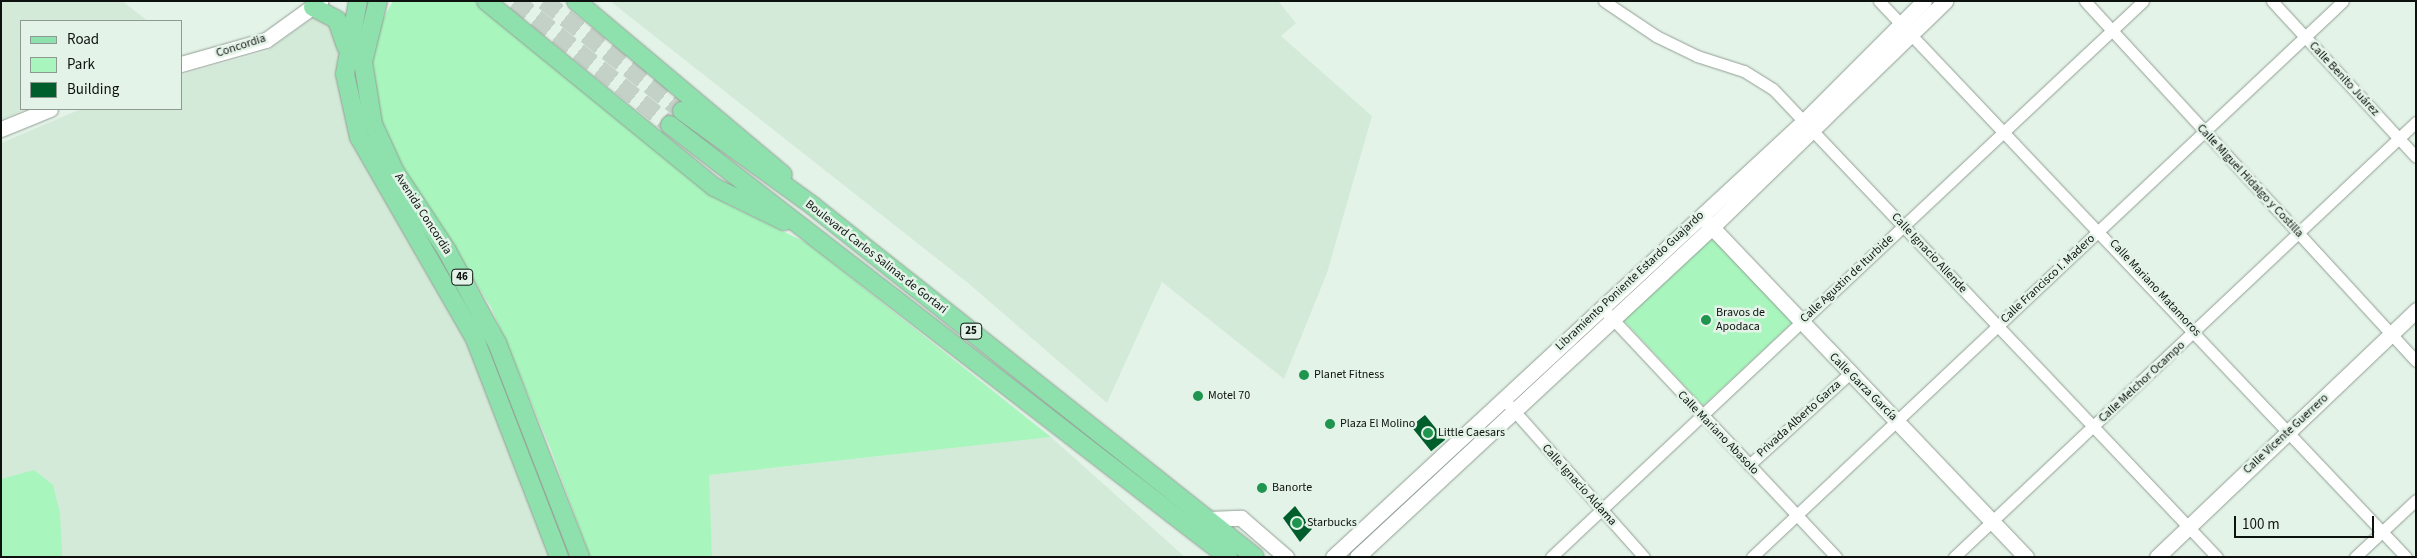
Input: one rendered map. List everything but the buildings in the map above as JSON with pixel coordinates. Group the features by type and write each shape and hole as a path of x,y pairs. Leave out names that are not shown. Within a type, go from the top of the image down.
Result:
{"main road":[{"name":"Avenida Concordia","path":"358,1 346,49 349,105 359,137 475,339 559,557"},
{"name":"Avenida Concordia","path":"378,1 370,20 364,70 373,124 395,172 448,251 497,343 580,557"},
{"path":"370,20 387,1"},
{"path":"486,1 714,187 768,216 798,225"},
{"path":"576,1 757,148 813,206"},
{"path":"319,3 337,20 346,49"},
{"name":"Boulevard Carlos Salinas de Gortari","path":"682,111 813,206 1207,520 1254,555"},
{"name":"Boulevard Carlos Salinas de Gortari","path":"670,125 1228,557"}],"street":[{"name":"Calle Ignacio Allende","path":"1604,1 1664,40 1756,77 1810,124 1903,226 2095,425 2217,557"},
{"name":"Calle Mariano Matamoros","path":"1879,1 2100,230 2406,557"},
{"name":"Libramiento Poniente Estardo Guajardo","path":"1357,557 1515,413 1712,228 1810,124 1900,24 1924,1"},
{"name":"Libramiento Poniente Estardo Guajardo","path":"1333,557 1701,216 1810,124 1912,34 1945,1"},
{"name":"Calle Miguel Hidalgo y Costilla","path":"2085,1 2416,361"},
{"name":"Calle Agustin de Iturbide","path":"1551,557 1903,226 2006,132 2143,1"},
{"name":"Calle Benito Juárez","path":"2272,1 2416,157"},
{"name":"Calle Francisco I. Madero","path":"1752,557 2343,1"},
{"name":"Concordia","path":"182,64 266,40 319,3"},
{"path":"1,128 47,110"},
{"name":"Calle Melchor Ocampo","path":"1954,557 2196,332 2297,233 2416,122"},
{"name":"Calle Garza García","path":"1701,216 1800,324 1897,421 2026,557"},
{"name":"Calle Mariano Abasolo","path":"1602,308 1700,418 1749,465 1836,557"},
{"name":"Calle Vicente Guerrero","path":"2157,557 2416,310"},
{"name":"Privada Alberto Garza","path":"1749,465 1850,373"},
{"name":"Calle Ignacio Aldama","path":"1504,398 1600,510 1644,557"},
{"path":"2355,557 2416,500"},
{"path":"1207,520 1241,518 1286,557"}],"shaded area":[{"path":"1,1 122,1 147,20 20,20 20,110 23,110 1,120"},
{"path":"610,1 1278,1 1296,23 1281,36 1372,116 1327,273 1284,379 1162,282 1107,403 968,283"},
{"path":"322,11 336,17 341,87 459,314 551,557 1,557 1,143 79,110 182,110 182,75 267,51"},
{"path":"1051,437 1185,557 712,557 708,475"}],"green space":[{"path":"393,1 474,1 725,203 807,243 1051,437 709,475 712,557 590,557 550,447 491,307 401,166 375,112 371,56 377,30"},
{"name":"Bravos de Apodaca","path":"1710,234 1793,322 1703,406 1621,317"},
{"path":"34,470 53,485 60,513 62,557 1,557 1,479"}],"tunnel":[{"path":"515,1 670,125"},
{"path":"544,1 682,111"}],"place":[{"name":"Bravos de Apodaca","path":"1706,320"},
{"name":"Planet Fitness","path":"1304,375"},
{"name":"Motel 70","path":"1198,396"},
{"name":"Plaza El Molino","path":"1330,424"},
{"name":"Little Caesars","path":"1428,433"},
{"name":"Banorte","path":"1262,488"},
{"name":"Starbucks","path":"1297,523"}]}
